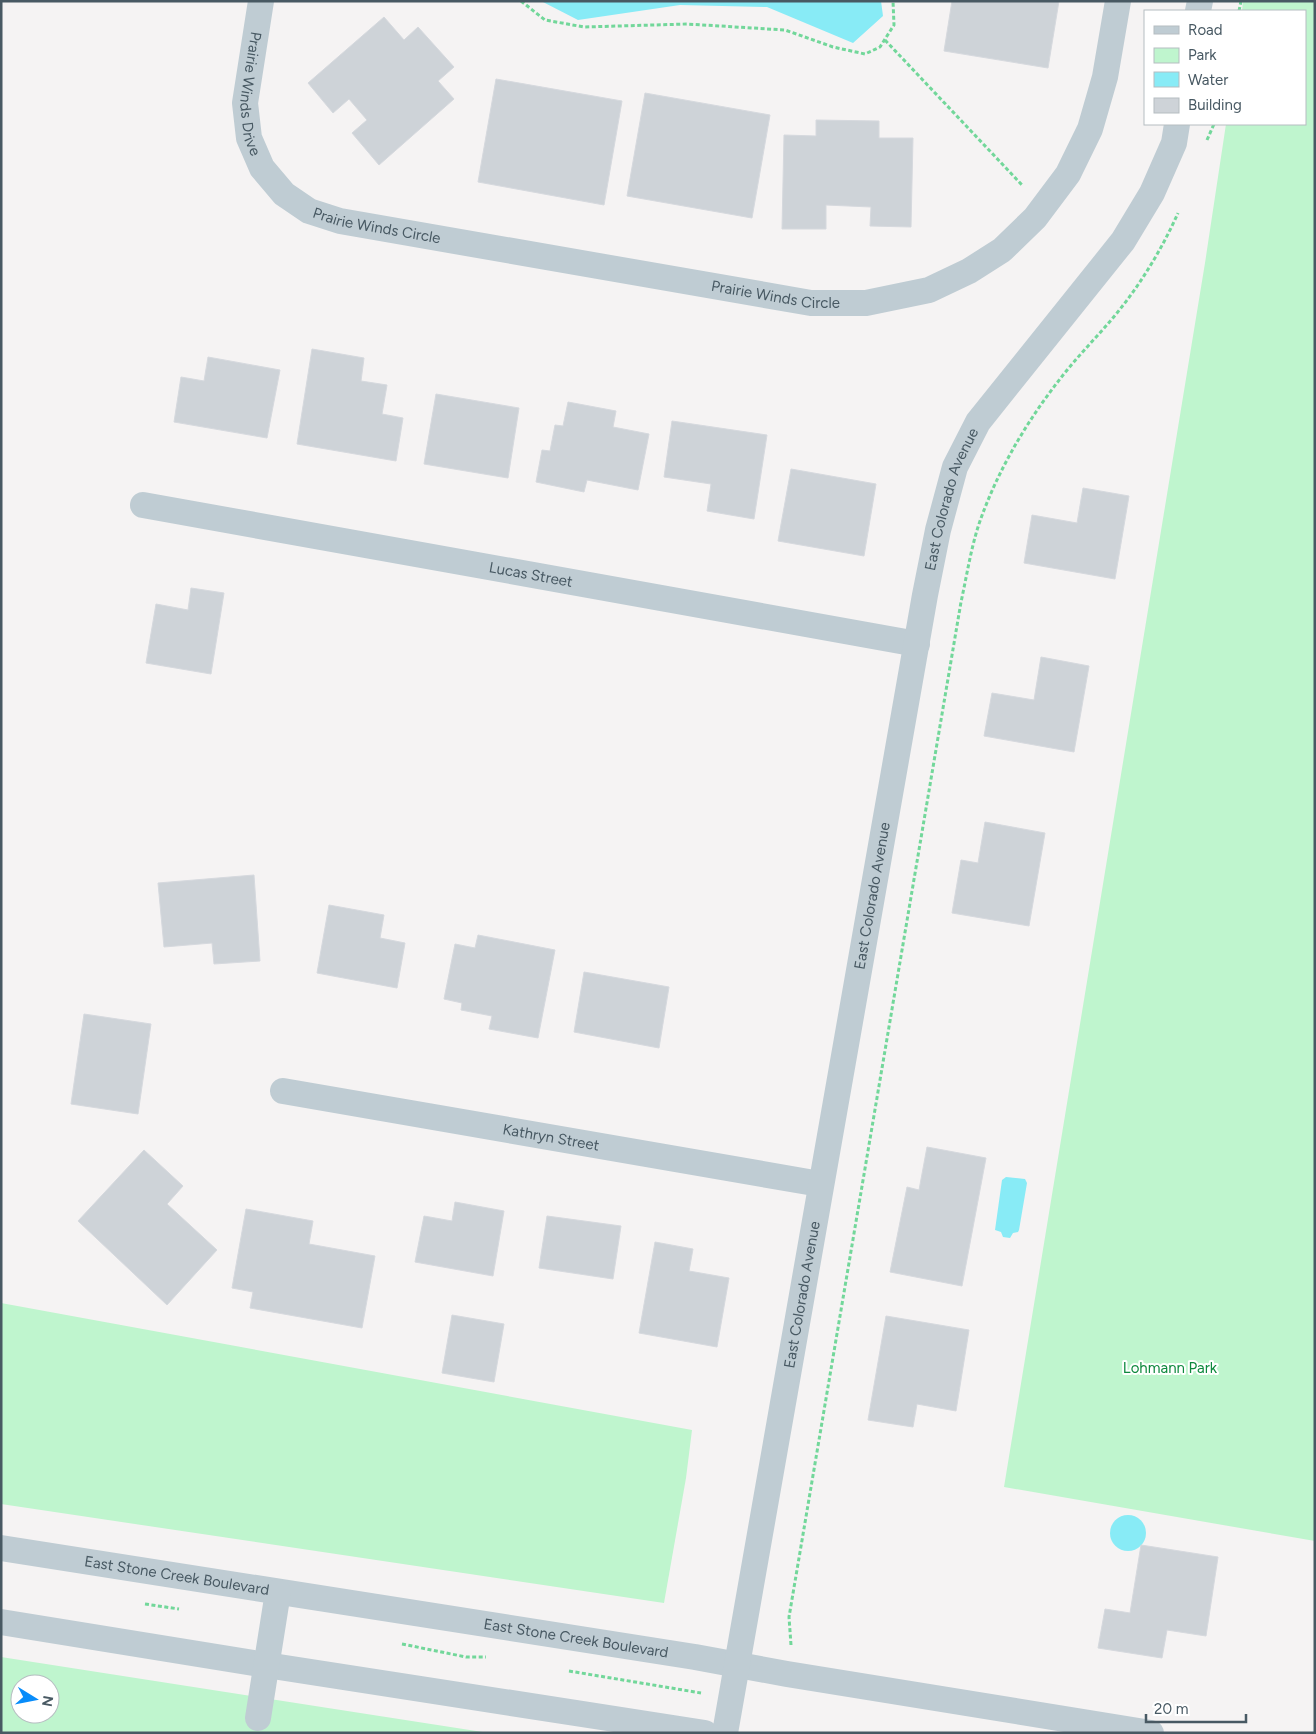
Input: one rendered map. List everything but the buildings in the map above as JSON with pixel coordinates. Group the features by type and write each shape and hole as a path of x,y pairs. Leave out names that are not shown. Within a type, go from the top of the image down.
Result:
{"street":[{"name":"Prairie Winds Drive","path":"261,1 245,103 249,138 262,168 273,181"},
{"name":"Prairie Winds Circle","path":"273,181 284,194 309,211 340,221 811,303 866,302 929,290 969,271 1002,250 1035,218 1068,174 1090,128 1105,77 1118,1"},
{"name":"East Colorado Avenue","path":"725,1733 820,1184 917,644 938,530 955,467 978,422 1123,241 1152,193 1174,143 1178,125"},
{"name":"Lucas Street","path":"143,505 917,644"},
{"name":"Kathryn Street","path":"284,1091 820,1184"},
{"name":"East Stone Creek Boulevard","path":"1,1548 736,1664 1151,1733"},
{"path":"258,1718 278,1592"},
{"path":"1,1622 705,1733"}],"path":[{"path":"521,1 545,20 584,27 687,24 785,30 833,47 866,54 880,47 894,25 893,1"},
{"path":"885,40 1027,190"},
{"path":"1206,143 1214,125"},
{"path":"792,1641 789,1617 958,621 975,540 991,493 1004,466 1026,430 1060,379 1135,290 1166,240 1182,204"}],"green space":[{"name":"Lohmann Park","path":"1243,1 1315,1 1315,1541 1004,1487 1205,263 1226,125 1306,125 1306,10 1242,10"},
{"path":"1,1303 692,1430 686,1478 664,1603 1,1504"},
{"path":"1,1657 489,1733 1,1733"}],"water":[{"path":"541,1 881,1 883,16 853,43 767,7 680,5 578,20"},
{"path":"1006,1177 1025,1179 1027,1183 1019,1230 1013,1233 1010,1238 1003,1237 1001,1232 995,1230 1002,1180"},
{"path":"1128,1515 1135,1516 1141,1520 1145,1526 1145,1540 1141,1546 1135,1550 1128,1551 1121,1550 1115,1546 1111,1540 1110,1533 1111,1526 1115,1520 1121,1516"}]}
